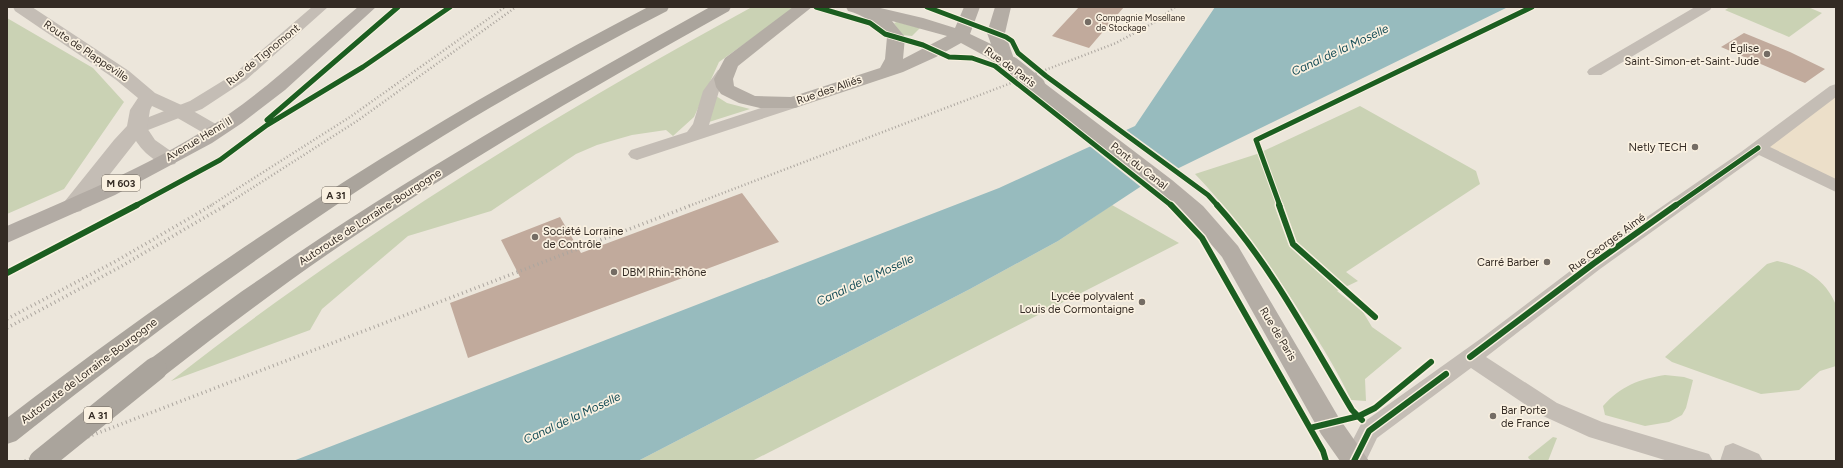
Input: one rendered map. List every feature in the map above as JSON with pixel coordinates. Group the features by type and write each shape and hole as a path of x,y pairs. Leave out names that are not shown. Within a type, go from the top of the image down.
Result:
{"highway":[{"name":"Autoroute de Lorraine-Bourgogne","path":"7,434 31,414 234,263 342,191 439,130 553,65 661,7"},
{"name":"Autoroute de Lorraine-Bourgogne","path":"41,461 155,369 240,304 385,206 476,148 723,7"}],"main road":[{"name":"Avenue Henri II","path":"7,235 73,206 168,159 214,131 265,97 368,7"},
{"path":"724,73 731,62 742,52 804,7"},
{"path":"858,8 912,7"},
{"path":"961,35 972,7"},
{"path":"1003,7 996,33 1008,64"},
{"path":"858,8 888,26 896,37 894,59 888,70"},
{"name":"Rue de Paris","path":"858,8 915,20 961,35 1008,64 1082,121"},
{"name":"Rue des Alliés","path":"724,73 723,83 728,91 741,98 765,103 792,103 926,56 961,35"},
{"name":"Pont du Canal","path":"1082,121 1165,185 1195,211"},
{"name":"Rue de Paris","path":"1195,211 1230,252 1330,426 1354,461"}],"street":[{"name":"Route de Plappeville","path":"21,7 122,75 148,96 182,112 214,131"},
{"name":"Rue de Tignomont","path":"137,128 182,112 205,100 240,77 321,7"},
{"path":"1595,72 1705,7"},
{"path":"693,136 701,124 711,91 724,73"},
{"name":"Rue Georges Aimé","path":"1354,461 1369,431 1593,264 1758,148 1836,89"},
{"path":"73,206 121,144 137,128 140,110 148,96"},
{"path":"637,154 792,103"},
{"path":"137,128 148,144 168,159"},
{"path":"1758,148 1836,186"},
{"path":"1470,357 1549,409 1597,430 1701,461"},
{"path":"1732,461 1734,453 1751,461"}],"green space":[{"path":"752,7 796,7 719,62 694,117 673,136 666,130 632,135 597,145 576,154 491,211 408,236 322,309 310,330 171,381 310,278 381,229 454,182 601,92"},
{"path":"1730,7 1808,7 1822,13 1789,37 1725,10"},
{"path":"7,18 93,68 124,102 64,189 7,214"},
{"path":"897,22 920,28 912,36 902,35 894,23"},
{"path":"716,96 727,103 750,109 709,122"},
{"path":"1360,106 1476,171 1480,184 1346,272 1358,281 1337,291 1363,312 1372,327 1402,348 1365,379 1366,401 1351,400 1324,349 1267,262 1240,226 1195,174 1257,154"},
{"path":"1112,205 1179,243 752,461 638,461 970,289 1058,241"},
{"path":"1777,261 1795,266 1812,275 1820,281 1832,296 1837,309 1836,366 1820,371 1799,390 1761,394 1672,362 1665,357 1767,264"},
{"path":"1665,375 1684,377 1693,380 1686,408 1682,415 1669,422 1645,426 1605,415 1603,406 1624,388 1639,381"},
{"path":"1553,437 1557,438 1548,461 1533,461 1529,459 1528,457"}],"shaded area":[{"path":"1836,89 1836,186 1758,148"}],"water":[{"name":"Canal de la Moselle","path":"1215,7 1508,7 1140,187 1058,241 970,289 638,461 293,461 999,188 1135,126"}],"pier":[{"path":"1125,129 1181,170 1142,188 1087,144"}],"building":[{"name":"Compagnie Mosellane de Stockage","path":"1079,7 1124,7 1089,48 1052,36"},
{"name":"Église Saint-Simon-et-Saint-Jude","path":"1744,33 1790,52 1825,69 1805,83 1721,47"},
{"name":"DBM Rhin-Rhône","path":"742,193 779,242 468,358 450,303 520,277 501,240 560,217 581,253"}],"railway":[{"path":"210,206 350,117 505,7"},
{"path":"224,206 357,121 516,7"},
{"path":"689,206 1116,43 1155,22 1175,7"},
{"path":"7,319 118,260 212,205"},
{"path":"7,328 120,267 226,205"},
{"path":"25,461 692,205"}],"cycle path":[{"path":"267,120 398,7"},
{"path":"7,273 197,174 220,160 267,125 363,67 450,7"},
{"path":"816,7 870,23 885,34 923,45 949,57 972,58 995,66 1168,202 1202,238 1323,451 1326,461"},
{"path":"927,7 931,10 1006,37 1012,41 1018,53 1046,76 1208,195 1249,244 1268,271 1303,326 1352,410 1362,420"},
{"path":"1375,317 1293,244 1256,140 1532,7"},
{"path":"1470,357 1593,264 1758,148"},
{"path":"1310,428 1359,416 1375,408 1431,362"},
{"path":"1354,461 1369,431 1446,374"}],"place":[{"name":"Compagnie Mosellane de Stockage","path":"1088,22"},
{"name":"Église Saint-Simon-et-Saint-Jude","path":"1767,54"},
{"name":"Netly TECH","path":"1695,147"},
{"name":"Société Lorraine de Contrôle","path":"535,237"},
{"name":"Carré Barber","path":"1547,262"},
{"name":"DBM Rhin-Rhône","path":"614,272"},
{"name":"Lycée polyvalent Louis de Cormontaigne","path":"1142,302"},
{"name":"Bar Porte de France","path":"1493,416"}]}
